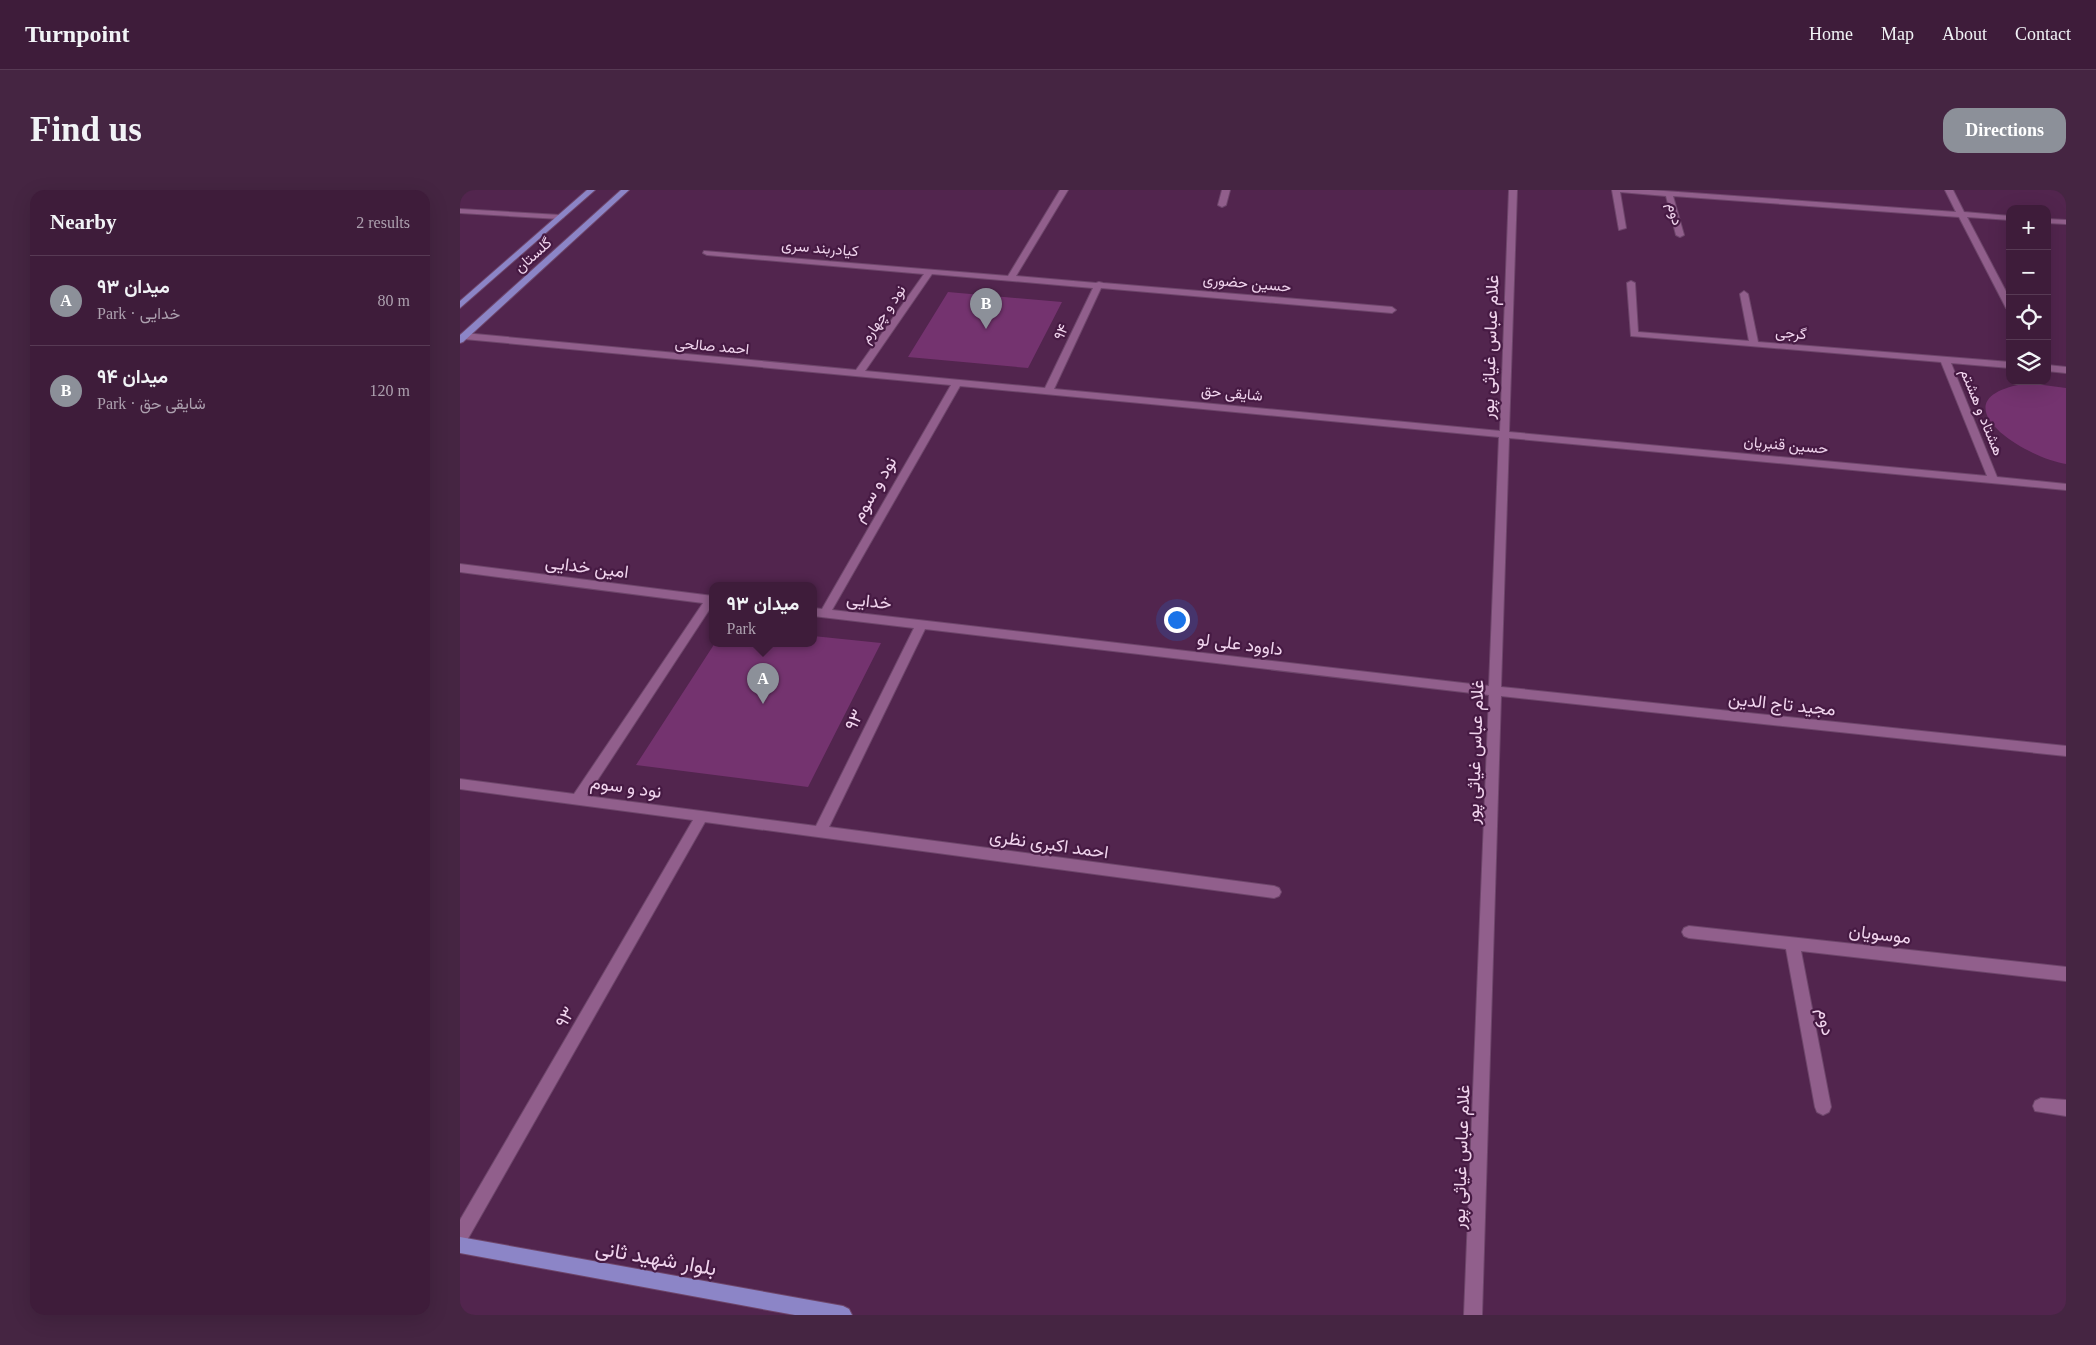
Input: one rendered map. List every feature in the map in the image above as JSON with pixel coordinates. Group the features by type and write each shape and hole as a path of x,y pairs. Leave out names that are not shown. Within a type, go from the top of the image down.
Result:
{"main road":[{"name":"گلستان","path":"460,305 591,190"},
{"name":"گلستان","path":"462,338 625,190"},
{"name":"بلوار شهید ثانی","path":"460,1245 843,1315"}],"street":[{"path":"1011,278 1064,190"},
{"path":"1222,205 1226,190"},
{"name":"غلام عباس غیاثی ‌پور","path":"1473,1315 1513,190"},
{"path":"1622,228 1618,190 2006,218"},
{"path":"1949,190 2006,300"},
{"name":"دوم","path":"1669,194 1680,235"},
{"path":"460,211 560,217"},
{"path":"2051,221 2066,222"},
{"name":"کیادربند سری","path":"707,253 1011,278"},
{"name":"نود و چهارم","path":"859,373 930,271"},
{"name":"حسین حضوری","path":"1011,278 1392,310"},
{"name":"گرجی","path":"1631,282 1634,334 1945,360"},
{"name":"۹۴","path":"1048,391 1099,284"},
{"path":"1744,294 1754,344"},
{"name":"احمد صالحی","path":"462,338 956,383"},
{"name":"هشتاد و هشتم","path":"1993,480 1945,360 2006,365"},
{"path":"2051,368 2066,370"},
{"name":"شایقی حق","path":"956,383 1504,434"},
{"name":"نود و سوم","path":"819,613 956,383"},
{"name":"حسین قنبریان","path":"1504,434 2066,487"},
{"name":"امین خدایی","path":"460,568 709,600"},
{"name":"نود و سوم","path":"709,604 577,800 820,832"},
{"name":"خدایی","path":"819,613 922,624"},
{"name":"داوود علی لو","path":"922,624 1495,691"},
{"name":"۹۳","path":"820,832 922,624"},
{"name":"مجید تاج الدین","path":"1495,691 2066,751"},
{"path":"460,784 577,800"},
{"name":"۹۳","path":"460,1236 702,816"},
{"name":"احمد اکبری نظری","path":"820,832 1274,892"},
{"name":"موسویان","path":"1689,932 2066,974"},
{"name":"دوم","path":"1792,943 1822,1107"},
{"path":"2041,1106 2066,1108"}],"shaded area":[{"path":"948,292 1062,302 1028,368 908,357"},
{"path":"2021,385 2044,385 2066,388 2066,464 2047,459 2027,450 2008,439 1994,426 1986,413 1988,400 2001,390"},
{"path":"817,636 881,643 808,787 636,765 712,647 817,647"}],"place":[{"name":"میدان ۹۴","path":"986,329"},
{"name":"میدان ۹۳","path":"763,704"}]}
